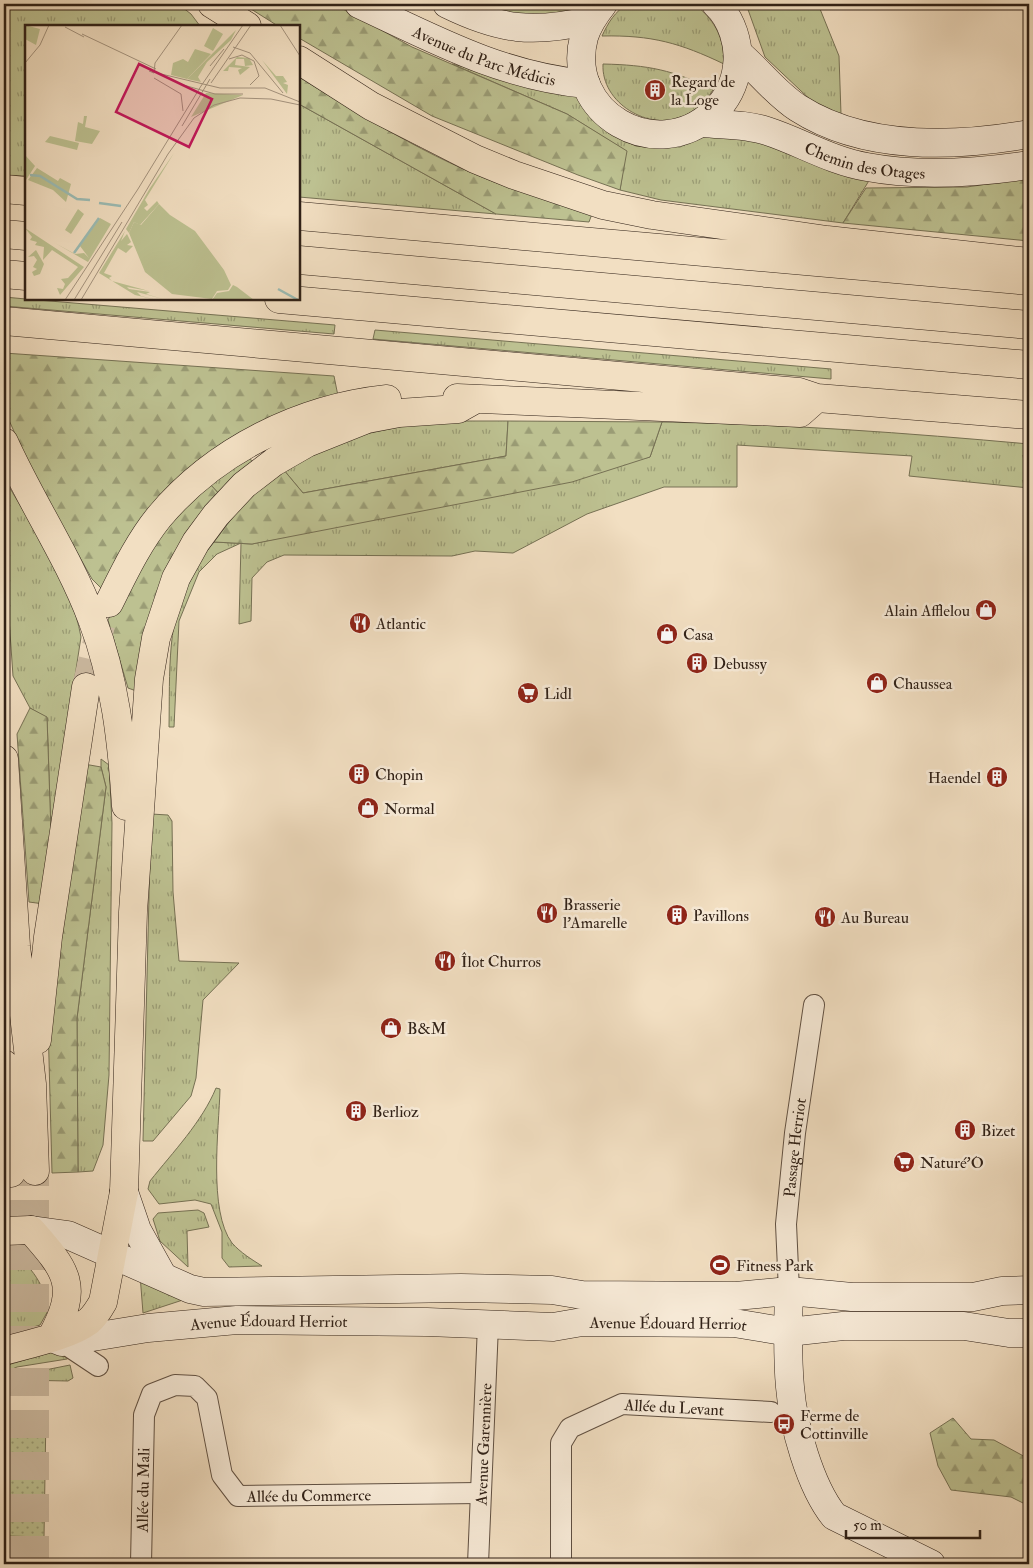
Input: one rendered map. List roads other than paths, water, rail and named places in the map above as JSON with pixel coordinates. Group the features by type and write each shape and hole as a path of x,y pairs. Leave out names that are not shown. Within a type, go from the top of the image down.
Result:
{"main road":[{"path":"212,4 245,25"},
{"path":"300,61 371,106 474,160 547,187 603,204 652,214 817,239 1029,262"},
{"path":"4,189 25,191"},
{"path":"300,216 1029,281"},
{"path":"4,234 25,236"},
{"path":"300,260 1029,325"},
{"path":"4,274 25,276"},
{"path":"291,300 1029,365"},
{"path":"4,321 800,392 817,398 1029,415"},
{"path":"110,603 133,556 159,518 192,485 228,456 261,436 332,409 363,402 414,398 800,413 817,398"},
{"path":"4,1352 56,1340 88,1321 97,1313 103,1302 114,1254 124,1192 133,912 149,679 156,638 176,578 196,542 216,514 244,485 274,462 307,443 367,419 399,413 458,409 474,400"},
{"path":"4,442 81,593 93,620 110,674 124,774 133,912"},
{"path":"4,1064 23,1172 48,937 86,687"},
{"path":"4,759 16,946 32,1084"},
{"path":"4,1231 31,1230 59,1266 67,1286 66,1306 56,1340"}],"street":[{"name":"Avenue du Parc Médicis","path":"359,4 485,62 514,71 586,84"},
{"name":"Avenue du Parc Médicis","path":"447,4 480,19 506,26 537,30 597,12"},
{"path":"597,12 584,36 582,54 586,84 596,102 609,117 626,128 645,134 665,135 685,131 703,122 722,105 734,83 739,54 730,23 720,5"},
{"name":"Chemin des Otages","path":"739,54 798,108 820,119 863,135 918,142 951,142 1029,134"},
{"name":"Chemin des Otages","path":"703,122 750,126 823,155 866,167 934,173 990,171 1029,165"},
{"name":"Passage Herriot","path":"789,1291 786,1224 795,1133 814,1005"},
{"path":"124,1192 137,1230 162,1275"},
{"name":"Avenue Édouard Herriot","path":"31,1230 68,1234 190,1289 204,1292 461,1288 552,1290 582,1295 736,1296 789,1291 852,1298 973,1297 1002,1291 1029,1290"},
{"path":"488,1325 491,1290"},
{"path":"789,1291 790,1388 811,1475 823,1502 834,1516 931,1564"},
{"name":"Avenue Édouard Herriot","path":"56,1340 208,1322 427,1322 552,1328 582,1322 734,1323 789,1332 843,1326 964,1326 1009,1333 1029,1333"},
{"name":"Avenue Garennière","path":"478,1564 479,1494 488,1325"},
{"path":"56,1340 98,1366"},
{"name":"Allée du Commerce","path":"144,1415 152,1394 175,1386 195,1386 207,1398 222,1475 238,1496 479,1494"},
{"name":"Allée du Levant","path":"561,1564 561,1443 570,1428 622,1404 771,1412"},
{"name":"Allée du Mali","path":"141,1564 144,1415"}],"tunnel":[{"path":"86,687 101,625"},
{"path":"35,1171 35,1564"},
{"path":"11,1173 11,1564"}],"place":[{"name":"Regard de la Loge","path":"655,90"},
{"name":"Alain Afflelou","path":"986,610"},
{"name":"Atlantic","path":"360,623"},
{"name":"Casa","path":"667,634"},
{"name":"Debussy","path":"697,663"},
{"name":"Chaussea","path":"877,683"},
{"name":"Lidl","path":"528,693"},
{"name":"Chopin","path":"359,774"},
{"name":"Haendel","path":"997,777"},
{"name":"Normal","path":"368,808"},
{"name":"Brasserie l'Amarelle","path":"547,913"},
{"name":"Pavillons","path":"677,915"},
{"name":"Au Bureau","path":"825,917"},
{"name":"Îlot Churros","path":"445,961"},
{"name":"B&M","path":"391,1028"},
{"name":"Berlioz","path":"356,1111"},
{"name":"Bizet","path":"965,1130"},
{"name":"Naturé'O","path":"904,1162"},
{"name":"Fitness Park","path":"720,1265"},
{"name":"Ferme de Cottinville","path":"784,1424"}]}
